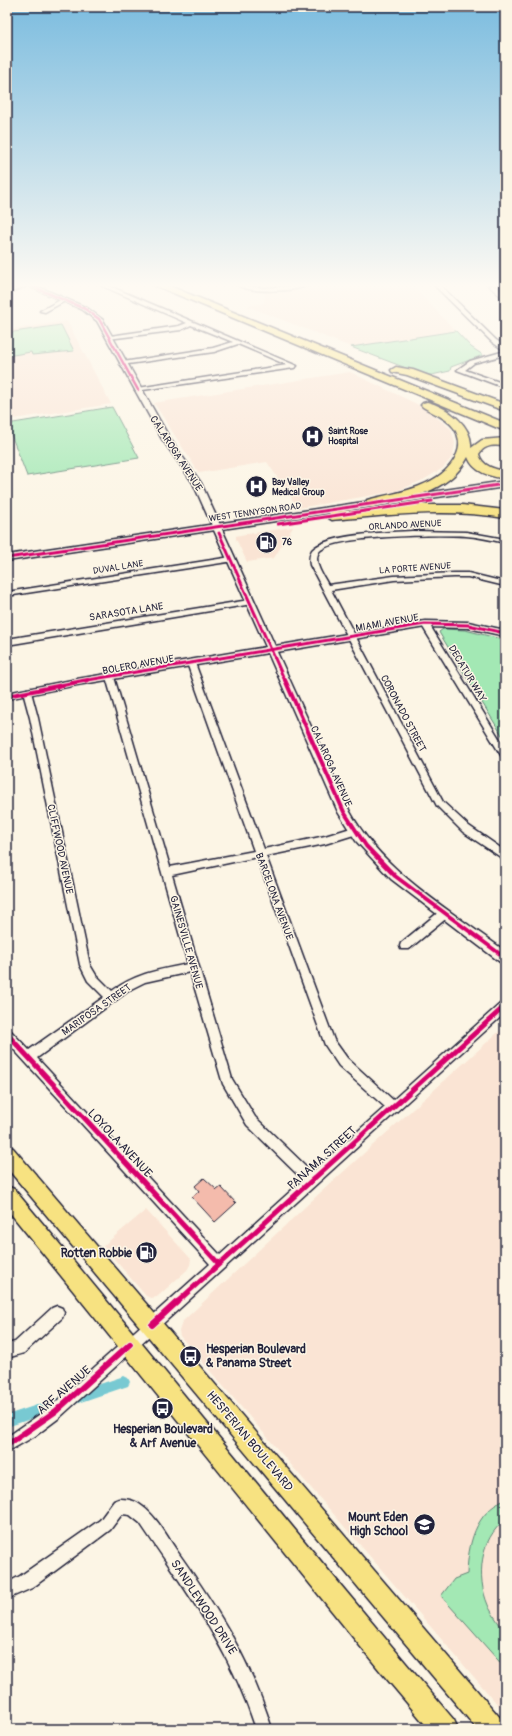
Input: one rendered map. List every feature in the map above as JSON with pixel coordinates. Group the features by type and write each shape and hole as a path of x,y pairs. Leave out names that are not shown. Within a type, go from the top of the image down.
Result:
{"highway":[{"path":"346,366 424,404 449,418 464,434 465,449 459,464 453,471 434,484 417,491 372,503"},
{"path":"357,366 505,427"},
{"path":"372,366 505,420"},
{"path":"505,407 409,372 392,369 505,415"},
{"path":"424,404 505,436"},
{"path":"505,442 483,444 478,446 473,454 476,462 482,467 492,472 505,475"},
{"path":"332,516 442,507 479,509 505,514"}],"main road":[{"name":"WEST TENNYSON ROAD","path":"7,564 372,503 505,484"},
{"name":"WEST TENNYSON ROAD","path":"7,558 218,529 332,516 505,490"},
{"name":"HESPERIAN BOULEVARD","path":"7,1154 494,1729"},
{"path":"7,1195 130,1344 374,1646 445,1729"}],"street":[{"name":"CALAROGA AVENUE","path":"123,366 166,439 197,483 344,812 354,831 382,864 444,914 505,958"},
{"path":"138,390 294,366"},
{"path":"466,366 460,370 505,386"},
{"name":"ORLANDO AVENUE","path":"313,557 317,549 324,545 359,538 439,533 466,534 505,540"},
{"name":"CORONADO STREET","path":"313,557 314,565 440,804 466,829 505,856"},
{"name":"DUVAL LANE","path":"7,594 231,559"},
{"name":"LA PORTE AVENUE","path":"326,588 394,578 454,575 468,575 505,584"},
{"name":"SARASOTA LANE","path":"7,642 250,602"},
{"name":"MIAMI AVENUE","path":"271,650 425,624 468,625 505,633"},
{"name":"DECATUR WAY","path":"425,624 505,754"},
{"name":"BOLERO AVENUE","path":"7,696 271,650"},
{"name":"BARCELONA AVENUE","path":"191,663 328,1042 343,1062 393,1107"},
{"name":"GAINESVILLE AVENUE","path":"110,677 166,872 231,1088 251,1121 312,1181"},
{"name":"CLIFFWOOD AVENUE","path":"26,692 34,718 85,965 92,978 111,997"},
{"path":"166,872 325,840 354,831"},
{"path":"405,946 444,914"},
{"name":"MARIPOSA STREET","path":"28,1058 127,986 144,978 194,967"},
{"name":"PANAMA STREET","path":"152,1325 505,1006"},
{"name":"LOYOLA AVENUE","path":"7,1034 219,1264"},
{"path":"7,1352 19,1348 57,1314"},
{"name":"ARF AVENUE","path":"7,1445 30,1431 54,1413 152,1325"},
{"name":"SANDLEWOOD DRIVE","path":"7,1591 26,1582 105,1525 118,1506 133,1508 145,1518 219,1628 235,1655 258,1706 264,1729"}],"shaded area":[{"path":"7,366 91,366 111,404 7,420"},
{"name":"Saint Rose Hospital","path":"350,372 425,408 451,429 455,443 453,456 443,468 423,480 397,491 298,508 267,462 199,473 154,403"},
{"path":"293,527 274,558 247,562 236,539 236,536 240,535"},
{"name":"Mount Eden High School","path":"505,1026 505,1713 180,1336 179,1331 182,1322 321,1192"},
{"name":"Rotten Robbie","path":"146,1210 191,1259 187,1270 157,1297 151,1298 146,1296 103,1246"}],"green space":[{"path":"401,366 454,366 451,367 450,371 427,376"},
{"path":"112,407 139,458 27,476 7,424"},
{"path":"443,629 465,630 505,640 505,740 440,634 439,632"},
{"path":"505,1500 505,1520 490,1537 485,1548 482,1583 488,1605 505,1634 505,1668 441,1596 454,1579 467,1574 469,1552 475,1531 480,1521 495,1505"}],"building":[{"path":"204,1178 217,1190 221,1187 236,1203 215,1222 192,1197 199,1191 195,1186"}],"waterway":[{"path":"7,1421 124,1382"}],"cycle path":[{"path":"125,366 138,390"},
{"path":"7,558 505,484"},
{"path":"278,524 432,501"},
{"path":"219,533 344,812 354,830 380,862 395,876 505,958"},
{"path":"7,696 77,682 425,624 468,625 505,633"},
{"path":"152,1325 505,1006"},
{"path":"7,1034 219,1264"},
{"path":"7,1445 56,1411 130,1344"}],"place":[{"name":"Saint Rose Hospital","path":"313,436"},
{"name":"Bay Valley Medical Group","path":"256,487"},
{"name":"76","path":"266,542"},
{"name":"Rotten Robbie","path":"147,1253"},
{"name":"Hesperian Boulevard & Panama Street","path":"191,1356"},
{"name":"Hesperian Boulevard & Arf Avenue","path":"163,1408"},
{"name":"Mount Eden High School","path":"424,1524"}]}
